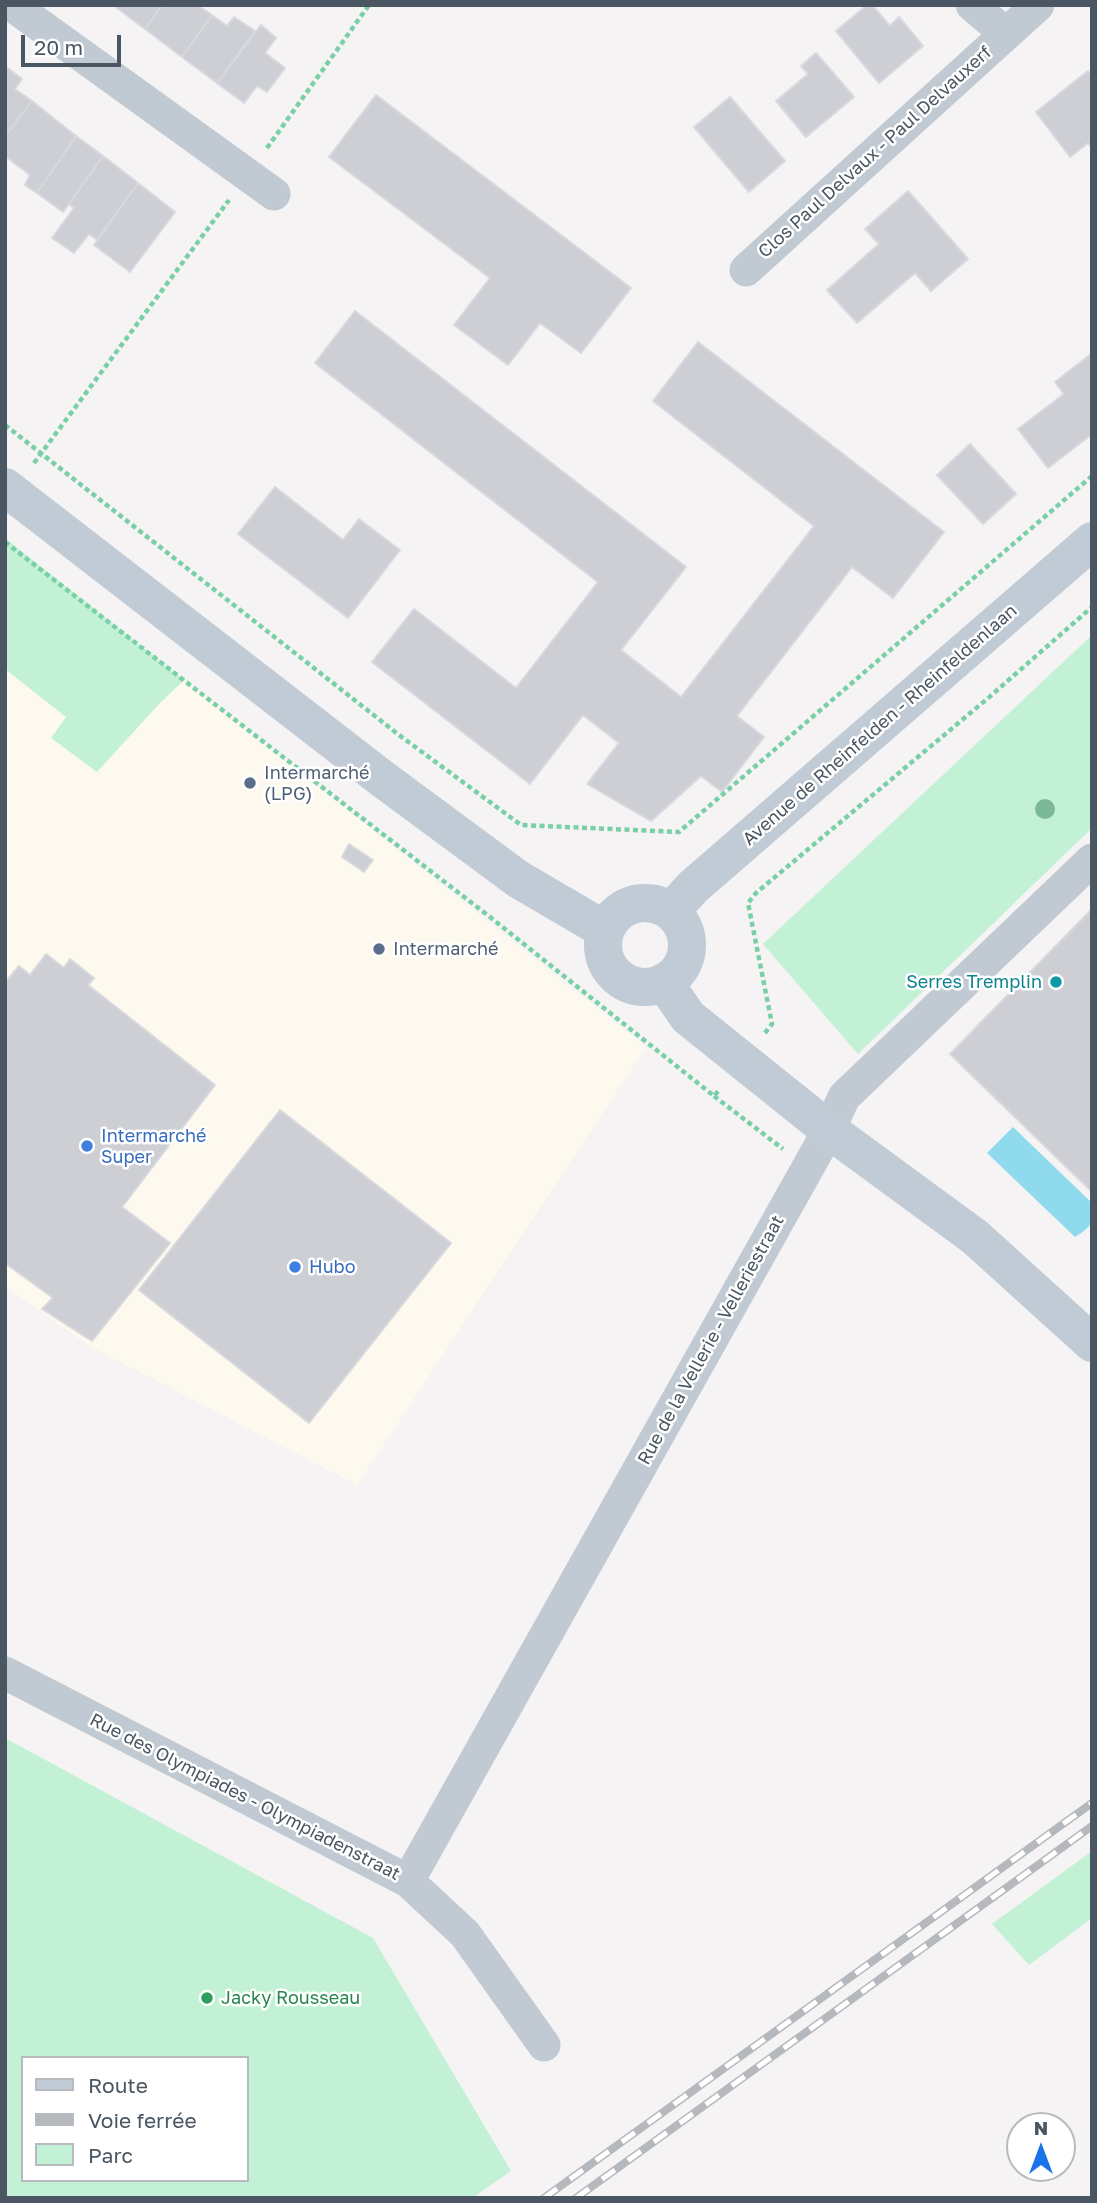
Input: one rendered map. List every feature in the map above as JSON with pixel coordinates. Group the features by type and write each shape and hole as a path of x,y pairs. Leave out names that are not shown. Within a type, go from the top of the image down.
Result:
{"main road":[{"path":"9,489 384,780 518,879 605,930"},
{"name":"Avenue de Rheinfelden - Rheinfeldenlaan","path":"671,911 693,887 1092,541"},
{"path":"646,902 671,911 683,928 687,948 684,962 675,974 664,982 639,987 627,984 617,977 608,967 603,955 602,942 611,918 621,909 646,902"},
{"path":"664,982 688,1017 828,1130 975,1237 1092,1343"}],"street":[{"path":"12,5 274,194"},
{"name":"Clos Paul Delvaux - Paul Delvauxerf","path":"972,5 1005,33"},
{"name":"Clos Paul Delvaux - Paul Delvauxerf","path":"746,270 1038,5"},
{"name":"Rue de la Vellerie - Velleriestraat","path":"408,1881 845,1097 1092,860"},
{"name":"Rue des Olympiades - Olympiadenstraat","path":"5,1673 408,1881 465,1934 544,2045"}],"path":[{"path":"9,489 42,453 248,175 369,5"},
{"path":"5,425 399,736 521,825 679,832 1092,476"},
{"path":"5,542 490,917 714,1096 772,1024 748,903 756,893 1092,607"}],"shaded area":[{"path":"5,538 646,1047 357,1485 88,1345 5,1286"}],"green space":[{"path":"5,538 184,680 97,772 51,738 66,717 5,669"},
{"path":"1092,635 1092,828 858,1054 763,944"},
{"name":"Jacky Rousseau","path":"5,1738 373,1938 511,2171 472,2198 5,2198"},
{"path":"1092,1851 1092,1918 1029,1965 992,1924"}],"water":[{"path":"1013,1127 1092,1203 1090,1224 1075,1237 987,1153"}],"building":[{"path":"113,5 162,5 145,29"},
{"path":"162,5 197,5 212,15 182,57 145,29"},
{"path":"867,5 872,5 890,26 899,17 923,46 879,83 836,31"},
{"path":"212,15 227,26 234,17 255,31 217,83 182,57"},
{"path":"261,25 276,38 265,53 285,68 267,92 257,86 244,103 217,83"},
{"path":"816,53 854,97 806,137 776,101 808,74 801,66"},
{"path":"5,66 22,79 15,89 32,101 5,136"},
{"path":"1088,71 1092,76 1092,148 1088,143 1070,157 1036,112"},
{"path":"376,95 631,288 581,353 540,323 508,365 454,325 490,278 329,157"},
{"path":"730,97 785,161 749,192 694,127"},
{"path":"32,101 76,136 37,193 25,185 30,175 5,156 5,136"},
{"path":"76,136 103,156 63,212 37,193"},
{"path":"103,156 138,183 97,240 89,234 74,253 52,238 74,208 69,204"},
{"path":"138,183 175,212 130,272 94,245"},
{"path":"908,191 968,259 931,291 915,273 857,323 827,290 879,244 865,229"},
{"path":"355,311 686,567 621,650 681,697 814,526 653,401 698,342 944,532 893,598 852,567 737,716 764,737 722,792 701,776 651,821 587,784 619,743 583,715 530,784 372,662 414,609 516,688 598,582 315,363"},
{"path":"1091,354 1092,434 1048,468 1018,429 1064,394 1055,382"},
{"path":"970,444 1016,494 983,524 937,475"},
{"path":"275,487 343,540 359,519 400,550 348,618 238,534"},
{"path":"349,844 373,860 364,872 342,857"},
{"name":"Serres Tremplin","path":"1092,909 1092,1192 950,1054"},
{"name":"Intermarché Super","path":"46,954 64,968 70,959 94,978 88,985 215,1085 122,1207 170,1243 92,1341 42,1309 53,1298 5,1263 5,983 19,966 30,975"},
{"name":"Hubo","path":"280,1110 451,1243 309,1423 139,1290"}],"railway":[{"path":"544,2198 1092,1803"},
{"path":"576,2198 1092,1826"}],"place":[{"name":"Intermarché (LPG)","path":"250,783"},
{"name":"Intermarché","path":"379,949"},
{"name":"Serres Tremplin","path":"1056,982"},
{"name":"Intermarché Super","path":"87,1146"},
{"name":"Hubo","path":"295,1267"},
{"name":"Jacky Rousseau","path":"207,1998"}]}
